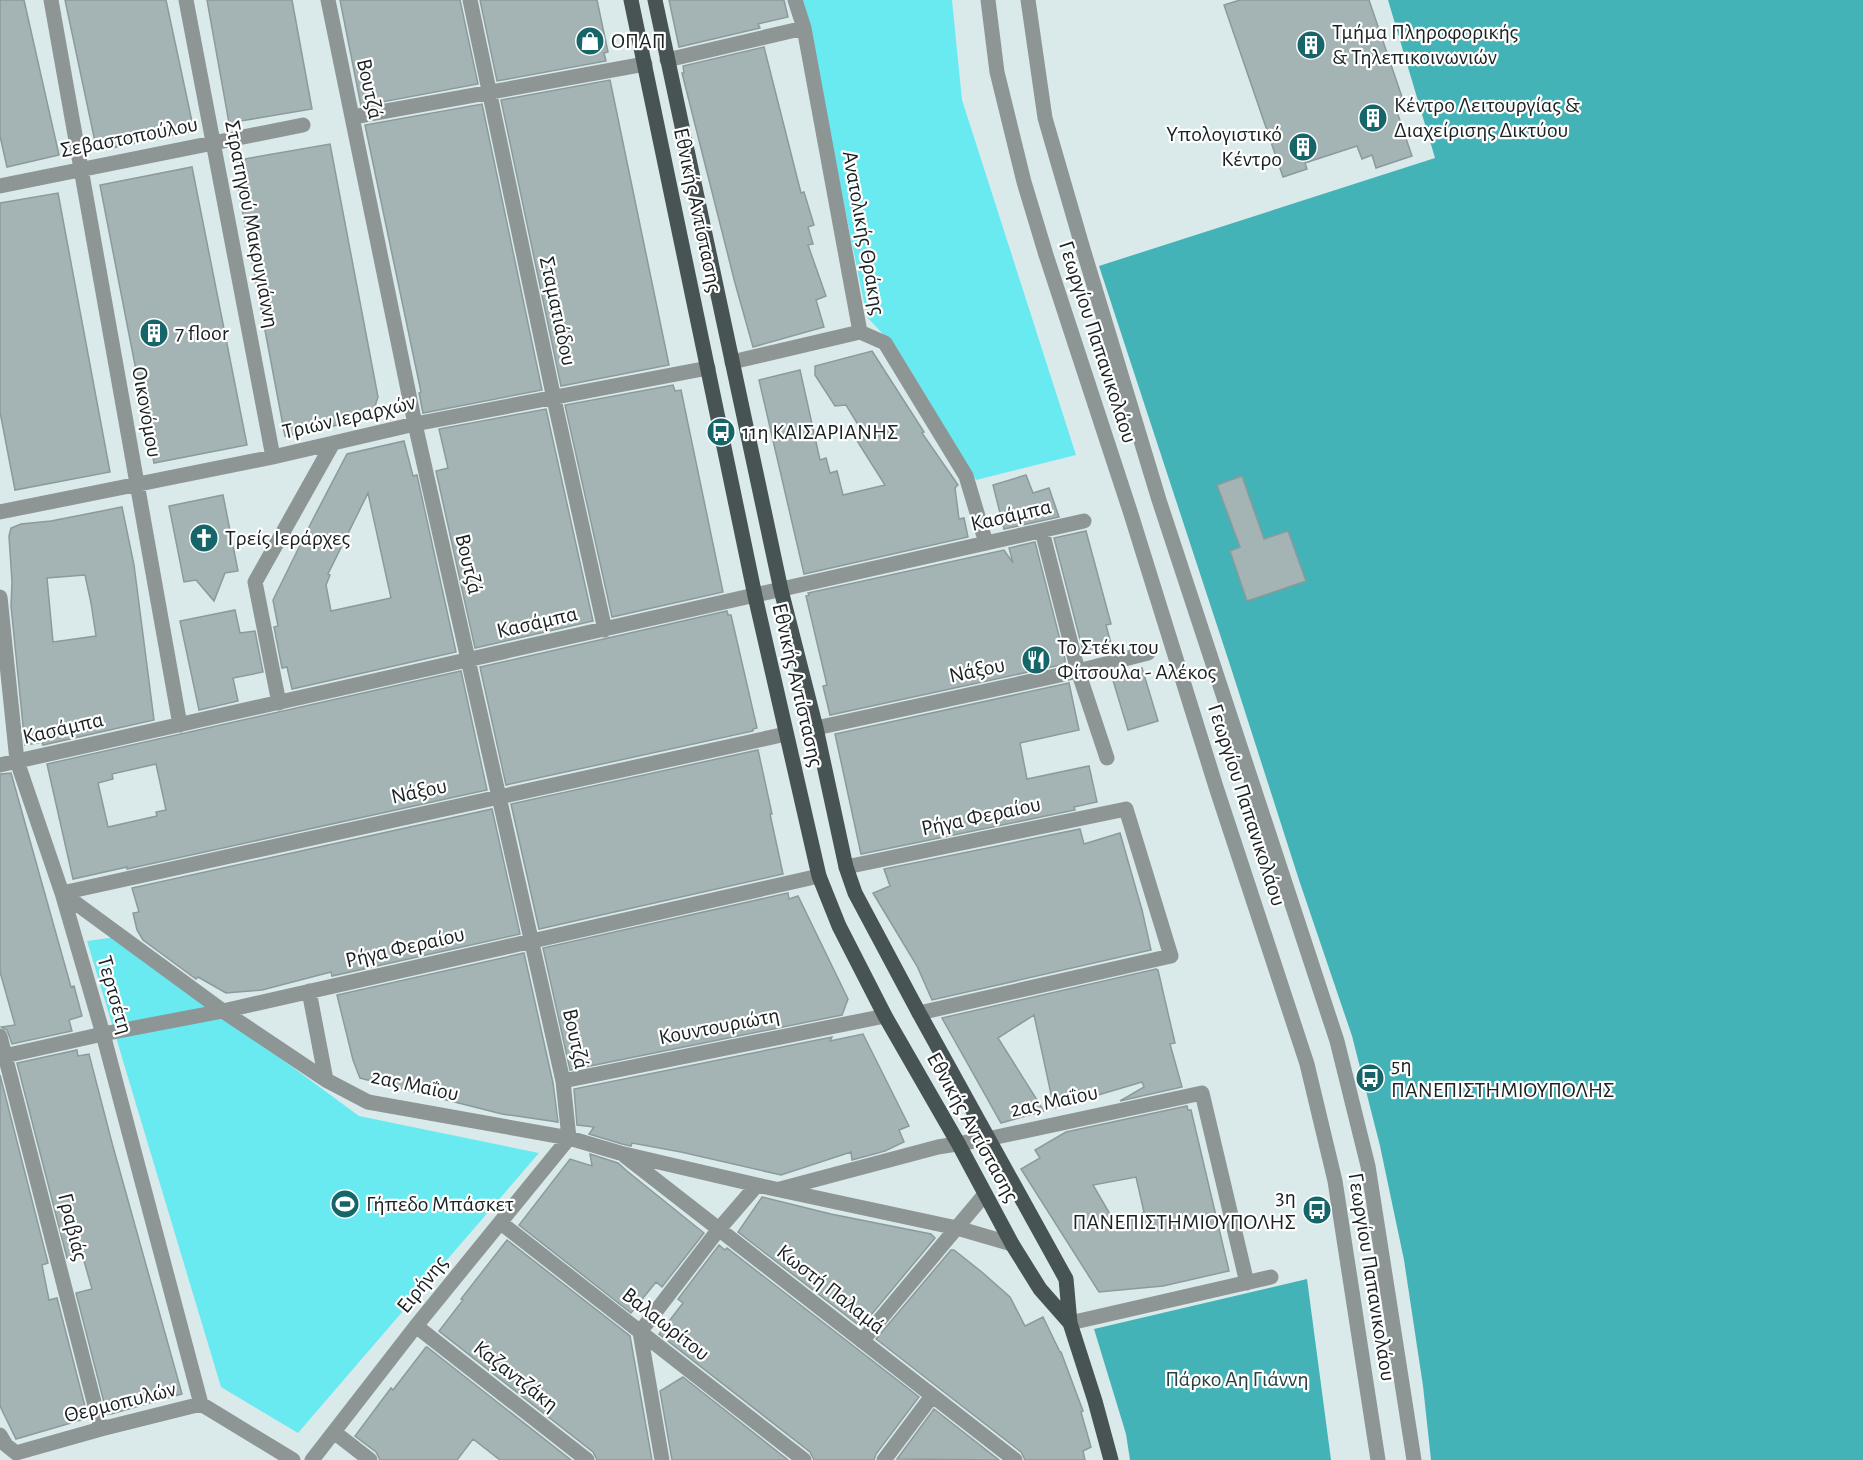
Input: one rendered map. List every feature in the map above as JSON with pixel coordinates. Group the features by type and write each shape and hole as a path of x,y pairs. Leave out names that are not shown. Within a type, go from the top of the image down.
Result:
{"main road":[{"name":"Εθνικής Αντίστασης","path":"632,0 755,596 826,899 885,1016 958,1143 1012,1244 1040,1289 1070,1323"},
{"name":"Εθνικής Αντίστασης","path":"654,0 781,590 816,728 846,867 855,893 918,1013 1066,1279 1070,1323 1111,1460"}],"street":[{"name":"Οικονόμου","path":"51,0 180,725"},
{"name":"Στρατηγού Μακρυγιάννη","path":"186,0 273,457"},
{"name":"Βουτζά","path":"328,0 415,424 563,1081 568,1138"},
{"name":"Σταματιάδου","path":"470,0 605,630"},
{"name":"Ανατολικής Θράκης","path":"795,0 804,28 860,332 885,343 966,476 986,543"},
{"name":"Γεωργίου Παπανικολάου","path":"987,0 997,72 1010,128 1046,255 1307,1064 1335,1181 1378,1460"},
{"name":"Γεωργίου Παπανικολάου","path":"1028,0 1046,118 1083,249 1159,500 1337,1041 1368,1166 1414,1460"},
{"path":"667,60 804,28"},
{"path":"353,117 645,64"},
{"name":"Σεβαστοπούλου","path":"0,186 303,125"},
{"path":"732,362 860,332"},
{"name":"Τριών Ιεραρχών","path":"0,512 273,457 415,424 708,368"},
{"path":"279,703 255,582 333,443"},
{"name":"Κασάμπα","path":"0,765 1084,521"},
{"path":"1042,531 1078,671 1107,758"},
{"name":"Τερτσέτη","path":"0,597 17,761 62,892 103,1034 201,1404"},
{"name":"Νάξου","path":"816,728 1078,671 1148,653"},
{"name":"Νάξου","path":"62,892 786,734"},
{"name":"Ρήγα Φεραίου","path":"846,867 1126,809 1171,956 918,1013"},
{"name":"Ρήγα Φεραίου","path":"3,1056 223,1011 819,876"},
{"name":"2ας Μαΐου","path":"62,892 223,1011 326,1080 368,1102 568,1138 620,1153 757,1185 957,1228 1012,1244"},
{"path":"309,991 326,1080"},
{"name":"Κουντουριώτη","path":"563,1081 885,1016"},
{"name":"Γραβιάς","path":"0,1036 3,1056 101,1429"},
{"name":"2ας Μαΐου","path":"777,1189 958,1143 1202,1094 1246,1283"},
{"name":"Ειρήνης","path":"312,1460 416,1326 568,1138"},
{"name":"Κωστή Παλαμά","path":"620,1153 1015,1460"},
{"path":"662,1460 640,1332 719,1229 757,1185"},
{"path":"862,1341 985,1194"},
{"name":"Βαλαωρίτου","path":"501,1223 804,1460"},
{"path":"1070,1323 1271,1277"},
{"name":"Καζαντζάκη","path":"416,1326 587,1460"},
{"path":"884,1460 933,1396"},
{"name":"Θερμοπυλών","path":"0,1435 6,1445 16,1453 201,1404 293,1460"},
{"path":"334,1432 370,1460"}],"shaded area":[{"path":"801,0 952,0 962,100 1076,455 976,480 898,350 867,317"},
{"path":"116,937 359,1116 539,1153 298,1433 221,1387 87,941"}],"green space":[{"path":"1388,0 1863,0 1863,1460 1431,1460 1423,1386 1404,1260 1380,1146 1352,1036 1099,266 1435,158"},
{"name":"Πάρκο Αη Γιάννη","path":"1307,1279 1331,1460 1130,1460 1126,1434 1094,1329"}],"building":[{"path":"0,0 24,0 59,155 7,167 0,136"},
{"path":"65,0 166,0 194,131 97,151"},
{"path":"207,0 292,0 312,109 229,123"},
{"path":"340,0 460,0 478,84 361,106"},
{"path":"480,0 597,0 608,52 604,53 606,61 497,81"},
{"path":"669,0 784,0 788,17 758,24 760,28 679,47"},
{"name":"Τμήμα Πληροφορικής & Τηλεπικοινωνιών","path":"1240,0 1369,0 1403,100 1394,103 1412,156 1376,168 1372,155 1362,159 1357,146 1305,163 1307,169 1283,177 1224,5"},
{"path":"764,47 801,193 804,192 814,225 808,227 813,244 808,245 826,296 816,300 824,327 753,347 682,73 684,73 683,66"},
{"path":"610,80 669,365 561,386 501,100"},
{"path":"482,104 542,390 423,413 419,393 421,392 365,125"},
{"path":"330,144 378,397 371,418 285,436 233,161"},
{"path":"192,167 247,445 154,463 100,185"},
{"path":"58,193 110,472 15,490 0,412 0,203"},
{"path":"872,351 924,432 922,433 958,485 955,488 959,519 964,518 968,537 804,574 759,380 800,370 820,460 826,458 830,473 837,471 843,495 885,485 854,436 862,431 846,405 835,406 815,375 815,366"},
{"path":"673,385 675,391 681,390 723,592 612,617 565,405"},
{"path":"546,409 593,621 475,648 436,471 448,468 439,429"},
{"path":"404,441 413,476 417,475 456,652 292,689 287,667 282,668 274,627 278,626 273,600 347,454","holes":["368,493 391,598 331,611 326,585 330,575 328,574"]},
{"path":"1026,475 1033,493 1049,488 1059,517 1004,529 993,485"},
{"path":"1242,476 1264,539 1288,531 1306,581 1247,601 1230,551 1240,547 1217,485"},
{"name":"Τρείς Ιεράρχες","path":"223,495 238,571 225,573 214,601 196,580 184,582 169,506"},
{"path":"122,507 134,565 154,720 43,745 42,742 25,745 11,606 9,536 11,528 21,524 51,521","holes":["85,575 96,636 53,642 47,578"]},
{"path":"1086,531 1111,624 1106,625 1112,647 1084,655 1054,538"},
{"path":"1035,542 1065,664 830,715 823,686 827,685 806,596 809,595 808,593 1004,550 1013,563 1009,548"},
{"path":"235,610 240,633 255,631 263,672 233,678 238,701 199,710 180,621"},
{"path":"727,611 728,615 731,615 757,728 753,731 506,785 480,667"},
{"path":"1142,668 1158,721 1128,730 1112,677"},
{"path":"461,671 487,790 73,879 47,764","holes":["156,764 166,810 156,812 157,816 108,827 98,783 113,779 112,774"]},
{"path":"1069,683 1079,730 1020,743 1027,779 1089,766 1097,802 1074,807 1075,810 861,854 835,734"},
{"path":"758,750 783,874 539,929 511,804"},
{"path":"11,773 71,987 74,986 82,1016 69,1020 72,1031 12,1044 7,1030 1,1027 15,1025 0,972 0,774"},
{"path":"492,809 520,934 332,976 331,972 262,990 226,993 198,977 196,979 143,940 137,930 133,913 139,912 132,888"},
{"path":"1080,829 1084,844 1120,833 1151,950 932,1000 917,966 873,893 890,886 884,869"},
{"path":"788,893 789,899 798,896 848,999 842,1015 570,1070 543,948"},
{"path":"524,953 553,1083 558,1122 502,1114 360,1078 353,1060 337,995"},
{"path":"1156,969 1175,1043 1170,1044 1182,1087 1120,1101 1144,1087 1142,1082 1054,1108 1034,1015 998,1038 1044,1111 1001,1123 942,1018"},
{"path":"863,1034 909,1126 899,1130 904,1142 885,1151 852,1160 851,1152 781,1175 681,1152 632,1143 631,1146 622,1144 589,1134 594,1127 577,1125 574,1089 832,1037 830,1041"},
{"path":"77,1050 78,1056 89,1054 182,1394 111,1414 107,1414 76,1293 92,1289 82,1254 67,1258 17,1063"},
{"path":"0,1075 48,1263 42,1265 49,1300 57,1298 88,1418 16,1439 0,1406"},
{"path":"1187,1106 1188,1110 1191,1110 1229,1271 1163,1286 1099,1292 1021,1169 1040,1158 1035,1150 1066,1132","holes":["1136,1177 1144,1212 1118,1228 1093,1185"]},
{"path":"590,1154 618,1163 704,1233 662,1287 656,1282 631,1313 519,1225 570,1159 592,1166"},
{"path":"762,1197 831,1214 931,1234 935,1238 861,1327 738,1232"},
{"path":"507,1240 630,1336 652,1460 597,1460 593,1452 439,1331"},
{"path":"719,1245 725,1250 727,1248 919,1397 876,1454 874,1460 814,1460 810,1452 659,1334 683,1303 678,1299"},
{"path":"951,1250 983,1273 1010,1297 1025,1326 1043,1317 1061,1352 1083,1411 1081,1412 1091,1447 1083,1451 1085,1460 1025,1460 1021,1452 876,1339"},
{"path":"426,1347 571,1460 500,1460 473,1439 457,1460 380,1460 376,1452 355,1436"},
{"path":"683,1377 788,1460 672,1460 660,1391"},
{"path":"934,1409 999,1460 897,1459"}],"place":[{"name":"ΟΠΑΠ","path":"590,41"},
{"name":"Τμήμα Πληροφορικής & Τηλεπικοινωνιών","path":"1311,45"},
{"name":"Κέντρο Λειτουργίας & Διαχείρισης Δικτύου","path":"1373,118"},
{"name":"Υπολογιστικό Κέντρο","path":"1303,147"},
{"name":"7 floor","path":"154,333"},
{"name":"11η ΚΑΙΣΑΡΙΑΝΗΣ","path":"721,432"},
{"name":"Τρείς Ιεράρχες","path":"204,538"},
{"name":"Το Στέκι του Φίτσουλα - Αλέκος","path":"1036,660"},
{"name":"5η ΠΑΝΕΠΙΣΤΗΜΙΟΥΠΟΛΗΣ","path":"1370,1078"},
{"name":"Γήπεδο Μπάσκετ","path":"345,1204"},
{"name":"3η ΠΑΝΕΠΙΣΤΗΜΙΟΥΠΟΛΗΣ","path":"1317,1210"}]}
